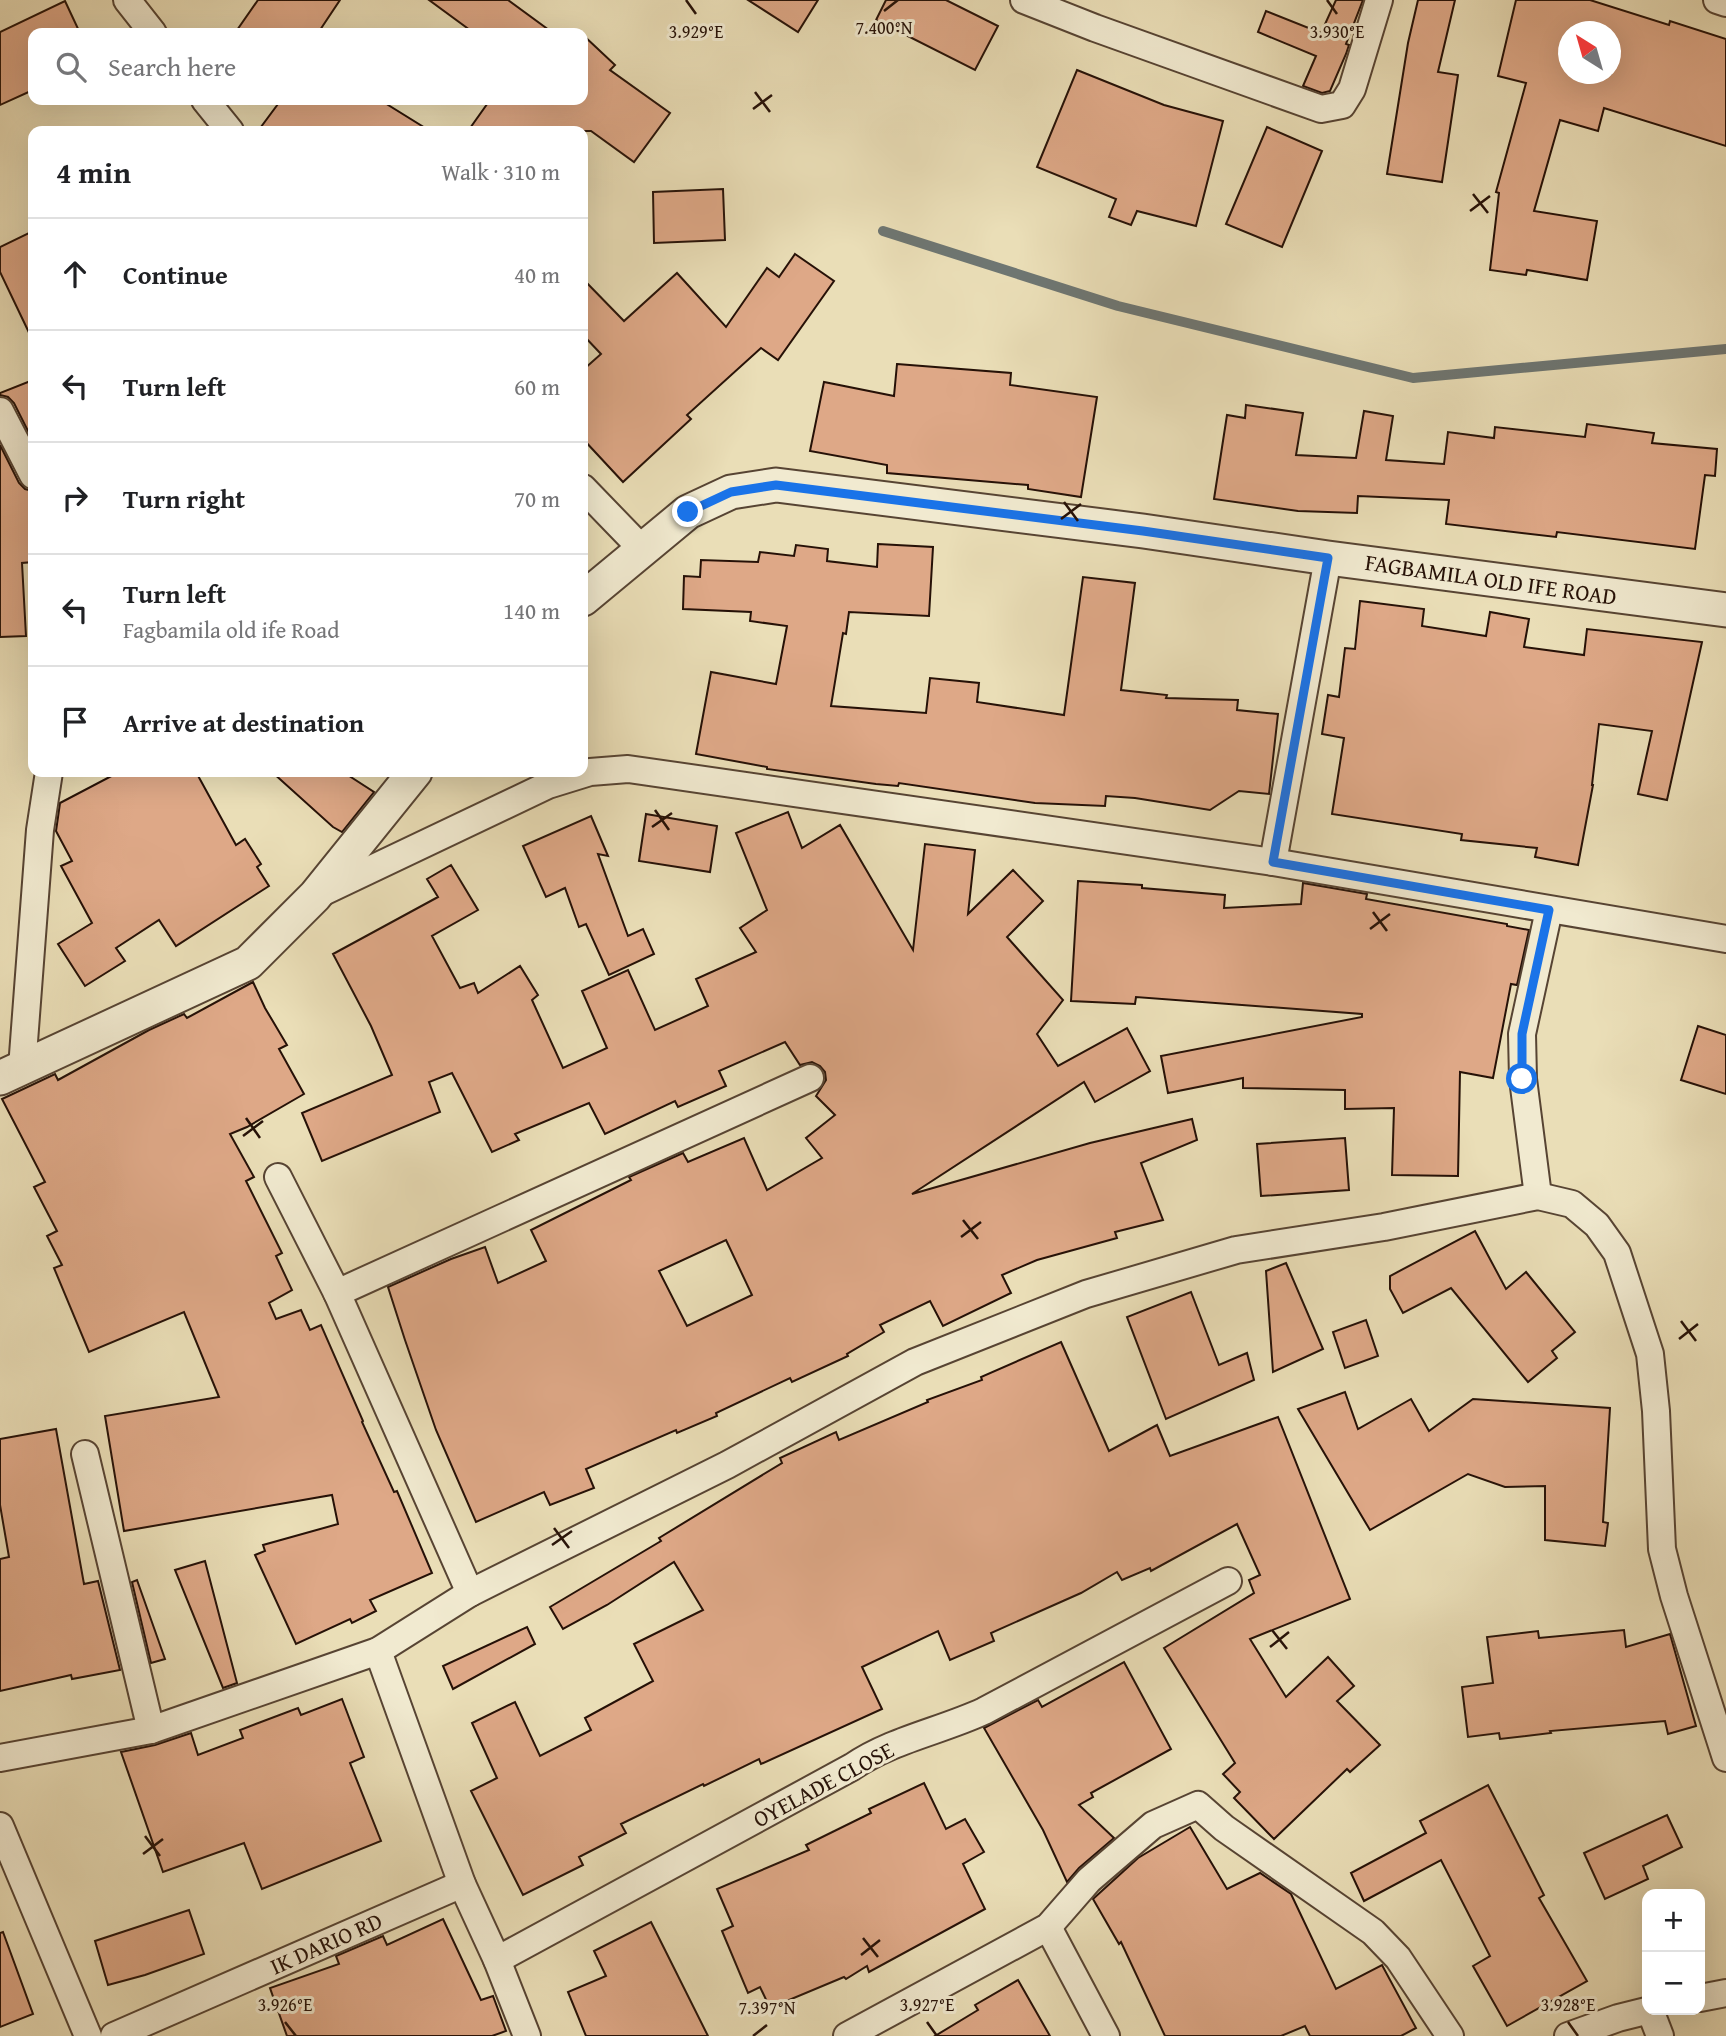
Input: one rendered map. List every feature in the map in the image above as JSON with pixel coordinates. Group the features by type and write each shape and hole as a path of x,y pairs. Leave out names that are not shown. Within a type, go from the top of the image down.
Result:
{"street":[{"path":"127,0 149,28"},
{"path":"1024,0 1321,108 1342,105 1352,89 1379,0"},
{"path":"1717,0 1726,3"},
{"path":"209,105 226,126"},
{"path":"0,411 28,465"},
{"name":"FAGBAMILA OLD IFE ROAD","path":"588,596 688,512 731,492 776,485 1143,531 1726,610"},
{"path":"588,493 642,549"},
{"path":"1273,862 1328,558"},
{"path":"588,773 628,769 1273,862 1726,939"},
{"path":"11,1073 48,777"},
{"path":"11,1073 248,963 315,896 407,777"},
{"path":"315,896 548,785 574,777"},
{"path":"1538,1196 1522,1079 1522,1034 1549,910"},
{"path":"337,1293 810,1079"},
{"path":"278,1177 337,1293 470,1593"},
{"path":"0,1758 152,1730 378,1651 470,1593 727,1465 915,1362 1086,1294 1236,1250 1384,1227 1538,1196 1572,1204 1597,1225 1617,1253 1650,1354 1656,1411 1662,1549 1674,1596 1726,1758"},
{"path":"85,1454 152,1730"},
{"name":"OYELADE CLOSE","path":"497,1961 873,1753 984,1711 1228,1581"},
{"path":"378,1651 461,1884 497,1961 527,2036"},
{"path":"847,2036 1048,1927 1089,1880 1153,1825 1198,1805 1224,1828 1373,1932 1398,1958 1450,2036"},
{"path":"0,1826 88,2036"},
{"name":"IK DARIO RD","path":"114,2036 461,1884"},
{"path":"1048,1927 1106,2036"},
{"path":"1705,1997 1726,1993"},
{"path":"1568,2036 1642,2012"},
{"path":"1652,2015 1660,2036"}],"building":[{"path":"258,0 340,0 321,28 238,28"},
{"path":"429,0 508,0 546,28 467,28"},
{"path":"748,0 818,0 798,32"},
{"path":"886,0 946,0 998,26 975,70 876,20"},
{"path":"1336,0 1363,0 1346,44 1349,45 1346,54 1330,91 1322,93 1303,86 1316,56 1258,32 1266,11 1321,33"},
{"path":"1418,0 1455,0 1438,72 1458,75 1442,182 1387,174 1408,43"},
{"path":"1516,0 1590,0 1669,25 1670,21 1726,39 1726,146 1604,108 1598,131 1560,120 1534,211 1597,221 1587,280 1527,270 1526,275 1490,270 1499,193 1496,192 1526,83 1498,76"},
{"path":"65,1 78,28 28,28 28,92 0,105 0,32"},
{"path":"588,40 615,65 610,70 670,113 634,162 588,131 588,126 472,126 486,105 588,105"},
{"path":"1077,70 1164,105 1223,121 1196,226 1137,211 1131,225 1109,217 1116,199 1037,167"},
{"path":"277,105 388,105 422,126 262,126"},
{"path":"1267,127 1322,151 1282,247 1226,224"},
{"path":"723,189 725,240 654,243 653,192"},
{"path":"28,233 28,331 0,272 0,247"},
{"path":"795,254 834,281 778,360 761,348 687,415 691,419 623,482 588,444 588,366 601,354 588,340 588,284 624,321 677,273 726,327 767,268 779,277"},
{"path":"897,364 1011,373 1010,385 1097,397 1081,497 1028,489 1028,485 887,473 887,465 810,451 824,382 894,396"},
{"path":"28,382 28,431 14,403 0,393"},
{"path":"1246,405 1303,413 1296,455 1356,458 1364,411 1393,416 1386,460 1444,464 1448,432 1494,438 1495,427 1585,437 1587,424 1654,433 1652,443 1717,449 1715,476 1705,475 1695,549 1557,532 1556,537 1446,524 1449,500 1358,496 1357,513 1298,511 1214,499 1227,415 1245,418"},
{"path":"0,445 19,483 28,490 28,562 22,563 26,636 0,637"},
{"path":"878,544 933,547 929,616 849,612 831,706 926,713 930,678 979,683 977,702 1064,715 1083,577 1135,583 1121,690 1167,695 1166,698 1238,700 1237,710 1278,714 1269,794 1239,791 1210,810 1106,796 1105,806 1035,803 899,783 898,786 876,784 767,769 696,754 711,672 776,684 787,626 750,621 751,612 683,609 684,576 700,577 701,560 758,562 760,552 794,556 796,545 828,549 827,561 877,567"},
{"path":"1360,601 1424,609 1422,626 1486,636 1490,612 1529,619 1524,647 1584,655 1587,629 1702,642 1667,800 1638,794 1652,731 1599,724 1593,785 1578,865 1535,857 1537,848 1461,840 1462,834 1332,814 1344,738 1322,734 1328,695 1339,697 1345,648 1355,649"},
{"path":"109,777 199,777 236,845 245,839 261,864 257,867 269,886 176,946 159,920 116,948 125,961 85,986 58,944 92,923 61,866 72,861 56,831 60,803"},
{"path":"278,777 351,777 374,792 342,832"},
{"path":"788,812 802,848 840,825 913,950 925,844 975,850 968,914 1013,870 1043,901 1007,937 1063,1000 1037,1034 1058,1066 1127,1028 1150,1071 1095,1102 1084,1082 912,1194 1090,1143 1192,1119 1197,1140 1141,1163 1163,1220 1115,1232 1117,1238 1037,1260 1002,1275 1011,1293 943,1326 930,1301 880,1325 884,1332 847,1354 848,1356 792,1382 790,1378 716,1413 717,1416 677,1433 676,1430 586,1469 594,1488 550,1505 544,1492 476,1522 436,1430 388,1287 485,1247 498,1283 546,1261 531,1230 631,1180 629,1177 683,1153 688,1162 744,1138 767,1190 822,1158 806,1138 835,1115 816,1096 826,1080 825,1072 812,1062 800,1065 785,1042 719,1071 726,1086 678,1107 675,1101 605,1134 589,1103 515,1134 519,1140 492,1152 452,1073 429,1082 440,1112 322,1161 302,1113 392,1075 371,1026 333,954 438,897 427,879 451,865 478,910 432,936 460,988 474,983 478,993 520,966 538,995 532,1000 563,1068 607,1048 582,991 628,970 655,1030 708,1006 696,979 756,952 740,928 767,910 736,833","holes":["726,1240 752,1295 687,1326 659,1271"]},
{"path":"646,814 717,826 710,872 639,861"},
{"path":"591,816 608,856 598,854 628,936 643,929 654,954 609,975 586,924 579,927 565,888 546,897 523,846"},
{"path":"1078,881 1225,895 1224,908 1301,904 1303,883 1367,894 1366,899 1529,930 1517,985 1511,984 1493,1078 1460,1072 1458,1176 1392,1175 1394,1108 1345,1109 1345,1090 1243,1088 1243,1078 1168,1093 1161,1056 1362,1017 1362,1014 1136,997 1135,1004 1071,1001"},
{"path":"253,982 287,1045 279,1049 304,1094 230,1134 254,1177 246,1181 282,1253 276,1256 292,1290 269,1303 276,1319 301,1310 310,1330 321,1325 362,1422 394,1492 397,1491 432,1573 370,1600 376,1611 352,1623 350,1619 296,1644 255,1555 265,1551 263,1545 338,1524 332,1495 124,1531 105,1416 219,1397 184,1312 89,1352 54,1268 62,1265 47,1236 57,1231 34,1187 45,1182 2,1099 55,1074 58,1080 149,1030 184,1014 187,1018"},
{"path":"1698,1026 1726,1035 1726,1094 1681,1080"},
{"path":"1345,1138 1349,1190 1261,1196 1257,1144"},
{"path":"1475,1231 1506,1289 1526,1272 1575,1332 1552,1351 1557,1358 1528,1382 1451,1288 1403,1313 1390,1289 1390,1276"},
{"path":"1286,1263 1323,1349 1273,1372 1266,1271"},
{"path":"1191,1292 1219,1365 1247,1353 1254,1380 1166,1419 1127,1317"},
{"path":"1366,1320 1378,1356 1345,1368 1333,1332"},
{"path":"1061,1342 1109,1451 1157,1425 1170,1456 1278,1417 1350,1599 1250,1639 1286,1697 1328,1657 1354,1686 1337,1701 1380,1745 1350,1772 1347,1769 1274,1839 1234,1798 1240,1792 1223,1774 1235,1763 1164,1648 1254,1593 1249,1580 1260,1575 1237,1524 1151,1571 1150,1568 1122,1580 1117,1572 1081,1593 991,1633 994,1641 950,1660 938,1631 862,1667 882,1709 761,1764 759,1759 621,1824 626,1833 579,1857 583,1865 523,1895 471,1791 497,1778 472,1723 515,1702 540,1756 591,1730 585,1718 653,1681 634,1644 703,1610 674,1562 607,1605 563,1629 550,1607 661,1541 659,1538 782,1463 780,1458 836,1432 839,1440 928,1402 927,1400 982,1380 981,1377"},
{"path":"1345,1392 1358,1429 1411,1399 1429,1431 1473,1399 1610,1408 1603,1522 1608,1523 1605,1546 1545,1540 1545,1486 1505,1487 1468,1474 1370,1530 1298,1409"},
{"path":"56,1429 84,1584 98,1581 120,1670 72,1679 71,1675 0,1691 0,1559 9,1557 0,1505 0,1439"},
{"path":"205,1561 237,1683 223,1688 175,1570"},
{"path":"137,1580 165,1659 151,1663 132,1582"},
{"path":"527,1627 535,1644 453,1689 443,1666"},
{"path":"1624,1630 1626,1647 1670,1634 1696,1726 1668,1734 1665,1721 1550,1731 1551,1733 1500,1739 1499,1733 1468,1737 1462,1687 1493,1683 1487,1637 1538,1631 1539,1638"},
{"path":"1124,1662 1171,1749 1091,1793 1093,1797 1079,1805 1114,1838 1067,1882 1043,1830 984,1728 1038,1700 1042,1707"},
{"path":"342,1699 364,1757 350,1763 381,1841 262,1889 244,1843 163,1872 121,1752 155,1745 191,1733 198,1755 243,1738 240,1730 298,1708 301,1715"},
{"path":"924,1783 946,1829 965,1819 984,1852 963,1864 985,1909 869,1972 867,1966 846,1979 844,1977 770,2008 760,1987 748,1993 722,1931 733,1926 717,1889 809,1850 806,1845 871,1813 869,1809"},
{"path":"1488,1785 1544,1895 1539,1898 1587,1981 1507,2026 1473,1966 1490,1956 1441,1860 1364,1901 1351,1873 1426,1833 1420,1821"},
{"path":"1667,1815 1682,1847 1643,1866 1648,1879 1605,1899 1584,1853"},
{"path":"1190,1827 1227,1889 1260,1873 1291,1894 1336,1989 1382,1965 1416,2028 1401,2036 1310,2036 1305,2026 1281,2036 1165,2036 1121,1942 1119,1944 1093,1899 1138,1858"},
{"path":"189,1910 204,1954 108,1985 95,1941"},
{"path":"443,1919 481,2000 493,1996 506,2031 492,2036 287,2036 270,1988 339,1964 336,1956 383,1936 387,1945"},
{"path":"651,1922 708,2036 586,2036 568,1992 606,1976 594,1951"},
{"path":"3,1932 33,2014 0,2027 0,1933"},
{"path":"1018,1980 1050,2036 935,2036 978,2010 975,2005"}],"waterway":[{"path":"883,231 1118,306 1413,378 1726,349"}],"route":[{"path":"688,512 731,492 776,485 1143,531 1328,558 1273,862 1549,910 1522,1034 1522,1079"}]}
